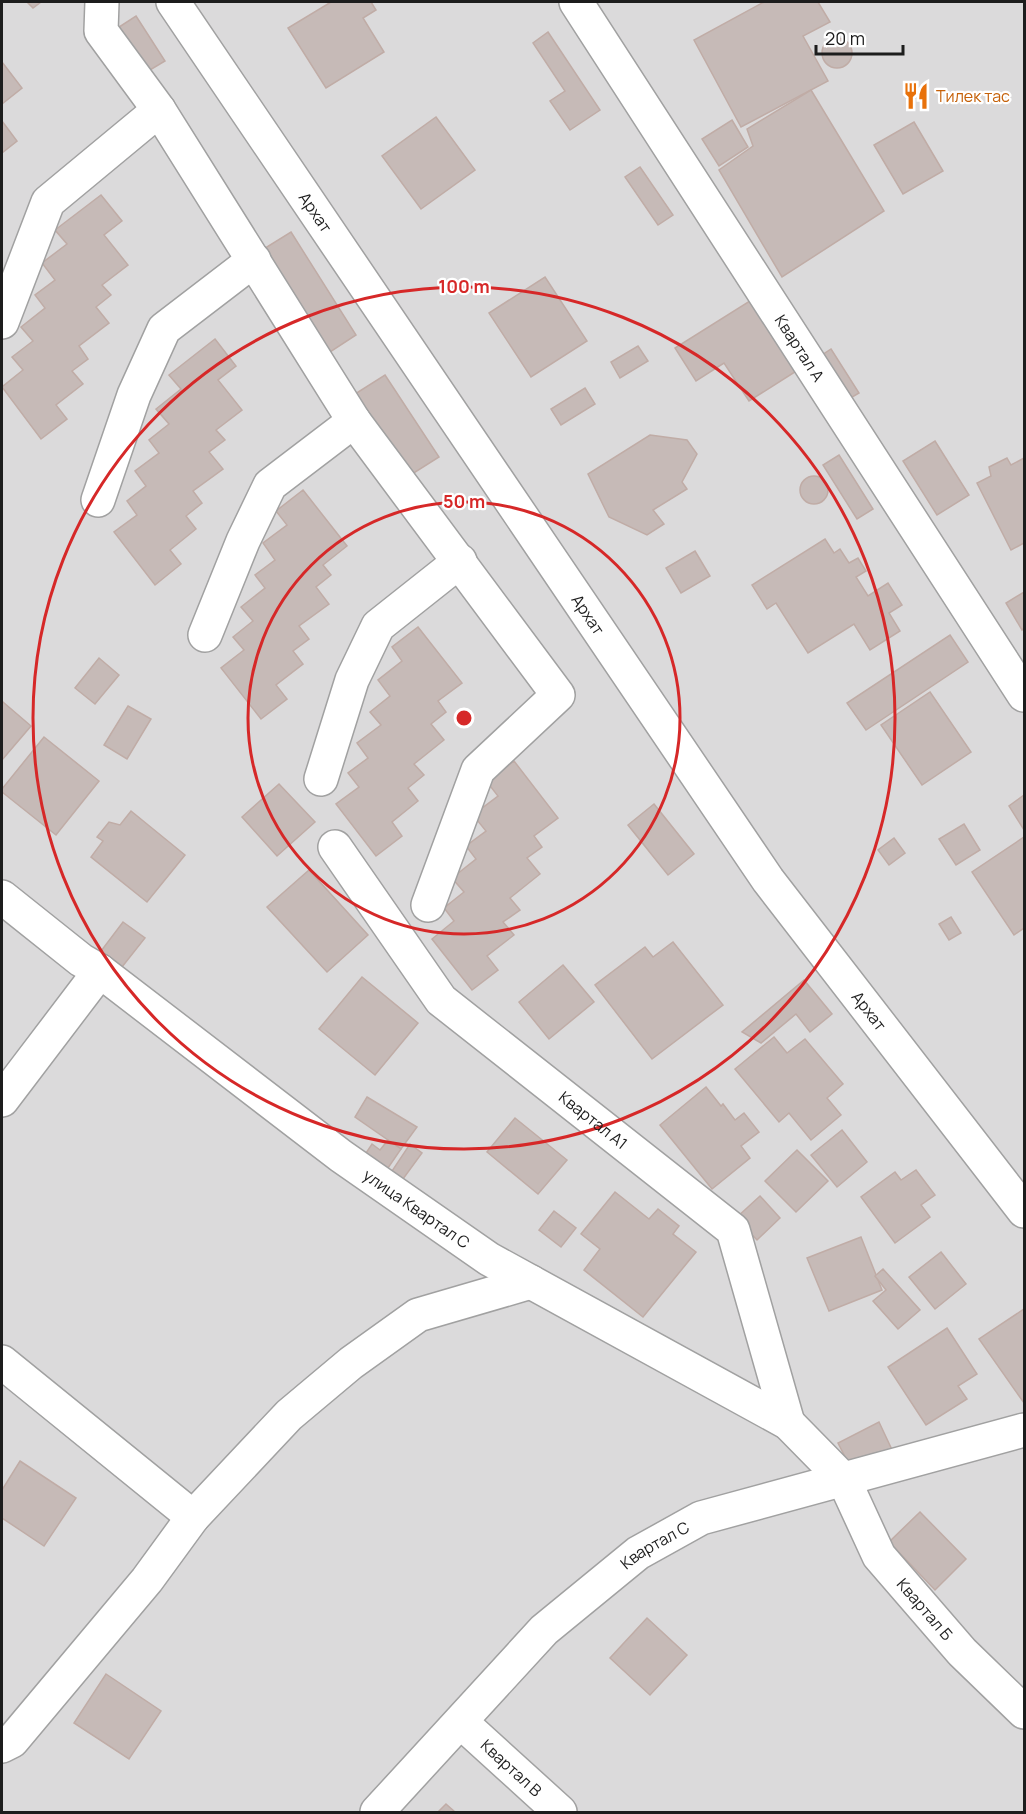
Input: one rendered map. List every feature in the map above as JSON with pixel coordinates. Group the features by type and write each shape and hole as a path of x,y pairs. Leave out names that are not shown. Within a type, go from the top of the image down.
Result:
{"street":[{"path":"102,2 101,31 159,110 354,421 558,695 478,770 428,905"},
{"name":"Архат","path":"173,2 768,880 1024,1211"},
{"name":"Квартал А","path":"576,2 1024,695"},
{"path":"2,322 48,202 159,110"},
{"path":"98,500 134,395 164,329 254,260"},
{"path":"205,635 243,541 270,485 354,421"},
{"path":"321,779 352,681 378,626 460,561"},
{"name":"Квартал А1","path":"335,848 441,1000 733,1230 788,1423"},
{"name":"улица Квартал С","path":"2,897 81,960 100,971 341,1156 489,1259 788,1423 846,1484"},
{"path":"2,1100 100,971"},
{"path":"2,1746 12,1741 102,1634 147,1580 193,1517 289,1415 351,1363 418,1314 531,1282"},
{"path":"2,1362 193,1517"},
{"name":"Квартал С","path":"377,1812 544,1630 638,1552 701,1518 846,1484 1024,1430"},
{"name":"Квартал Б","path":"846,1484 879,1556 962,1652 1024,1712"},
{"name":"Квартал В","path":"461,1722 561,1812"}],"shaded area":[{"path":"2,2 1024,2 1024,1812 2,1812"}],"building":[{"path":"27,2 41,2 33,8"},
{"path":"331,2 371,2 376,10 363,18 384,52 326,88 288,28"},
{"path":"764,2 818,2 830,22 803,36 828,81 741,127 694,40"},
{"path":"136,16 165,61 145,73 116,29"},
{"path":"548,32 600,110 570,130 550,101 565,91 533,43"},
{"path":"837,38 848,42 852,53 848,64 837,68 826,64 822,53 826,42"},
{"path":"2,62 22,88 2,104"},
{"path":"811,90 884,211 782,277 719,170 753,146 747,129"},
{"path":"436,117 475,170 421,209 382,156"},
{"path":"732,120 748,147 719,166 702,139"},
{"path":"2,121 17,141 2,153"},
{"path":"914,122 943,171 903,194 874,145"},
{"path":"640,167 673,215 658,225 625,177"},
{"path":"101,195 122,221 104,235 128,265 102,285 111,295 96,307 109,323 79,346 88,359 72,371 83,384 56,405 67,419 41,439 2,387 23,370 12,357 33,341 21,327 45,308 35,295 55,280 42,263 67,244 55,230"},
{"path":"291,232 356,335 327,354 262,250"},
{"path":"545,277 587,341 531,377 489,313"},
{"path":"753,299 798,370 749,401 724,363 696,381 675,348"},
{"path":"215,339 236,366 218,380 242,410 216,430 225,440 209,452 223,469 193,491 202,503 186,516 196,529 170,550 181,564 155,585 114,532 137,515 127,501 146,486 135,471 159,453 149,440 169,424 156,409 181,389 169,375"},
{"path":"638,346 648,361 620,378 611,362"},
{"path":"831,349 859,393 849,399 822,355"},
{"path":"385,375 439,457 409,476 355,394"},
{"path":"585,388 595,404 561,425 551,409"},
{"path":"650,435 687,440 697,454 682,482 687,489 653,510 664,524 647,535 609,517 588,474"},
{"path":"935,441 969,495 937,515 903,461"},
{"path":"839,455 873,509 857,519 823,465"},
{"path":"1007,458 1011,465 1024,458 1024,543 1011,550 977,483 991,476 989,467"},
{"path":"814,476 824,480 828,490 824,500 814,504 804,500 800,490 804,480"},
{"path":"303,490 347,546 323,565 331,575 316,587 329,604 299,626 309,639 293,651 303,664 276,685 287,699 261,719 221,668 244,650 233,637 253,621 241,607 265,588 255,575 275,560 263,543 287,525 276,511"},
{"path":"825,539 834,553 840,549 849,563 858,558 866,571 856,577 868,596 888,583 902,605 889,613 900,631 870,650 854,624 808,653 776,603 767,609 752,585"},
{"path":"695,551 710,576 681,593 666,568"},
{"path":"1024,592 1024,628 1022,630 1006,603"},
{"path":"418,627 462,683 438,701 446,712 431,724 444,740 414,764 424,775 408,788 418,801 392,822 402,836 376,856 336,804 359,787 348,773 368,758 357,743 381,725 370,712 390,696 378,680 402,661 392,647"},
{"path":"950,635 968,662 866,730 847,703"},
{"path":"99,658 119,675 95,704 75,688"},
{"path":"930,692 971,752 922,785 881,725"},
{"path":"3,702 31,726 2,760 2,704"},
{"path":"128,706 151,719 127,759 104,745"},
{"path":"44,737 99,781 56,835 2,792 2,789"},
{"path":"514,761 558,818 534,836 542,847 527,858 540,874 510,898 520,910 503,922 514,935 487,956 498,970 472,990 432,939 454,921 444,908 464,892 452,878 476,859 466,846 486,831 473,815 498,796 487,782"},
{"path":"279,784 315,822 277,856 242,817"},
{"path":"1024,795 1024,830 1009,806"},
{"path":"654,804 694,854 668,875 628,825"},
{"path":"131,811 185,855 147,902 91,857 103,841 97,837 109,822 120,825"},
{"path":"964,824 980,850 956,865 939,839"},
{"path":"1024,837 1024,928 1014,935 972,872"},
{"path":"894,838 905,853 889,865 878,850"},
{"path":"309,870 368,935 327,972 267,907"},
{"path":"951,917 961,933 949,940 939,924"},
{"path":"123,922 145,938 122,967 101,951"},
{"path":"673,942 723,1005 652,1059 595,985 645,947 653,957"},
{"path":"563,965 594,1002 549,1039 519,1002"},
{"path":"362,977 418,1023 375,1075 319,1029"},
{"path":"804,980 832,1014 810,1032 796,1014 761,1043 742,1032"},
{"path":"774,1037 787,1053 805,1039 843,1084 827,1098 841,1115 811,1140 789,1113 779,1122 735,1069"},
{"path":"706,1087 735,1120 744,1113 759,1132 741,1146 750,1158 712,1189 660,1125"},
{"path":"367,1097 417,1127 401,1149 355,1117"},
{"path":"515,1118 567,1160 538,1194 487,1152"},
{"path":"842,1130 867,1162 837,1187 811,1155"},
{"path":"388,1140 401,1149 388,1168 366,1153 372,1144 380,1150"},
{"path":"410,1144 422,1153 403,1179 392,1171"},
{"path":"797,1150 828,1181 796,1212 765,1181"},
{"path":"916,1170 935,1195 921,1205 930,1217 895,1243 861,1197 895,1172 901,1180"},
{"path":"615,1192 649,1219 658,1209 679,1226 673,1234 696,1252 643,1317 584,1270 600,1249 581,1234"},
{"path":"760,1196 780,1218 757,1240 736,1218"},
{"path":"554,1211 576,1228 561,1247 539,1230"},
{"path":"861,1237 882,1290 829,1311 807,1258"},
{"path":"941,1252 966,1284 935,1309 909,1277"},
{"path":"883,1269 920,1310 898,1329 873,1301 886,1290 875,1276"},
{"path":"1024,1309 1024,1403 979,1339"},
{"path":"947,1328 977,1374 958,1386 967,1399 926,1425 888,1367"},
{"path":"879,1422 893,1452 853,1472 838,1443"},
{"path":"20,1461 76,1498 44,1546 2,1518 2,1490"},
{"path":"920,1512 966,1559 935,1590 889,1542"},
{"path":"647,1618 687,1655 650,1695 610,1658"},
{"path":"106,1674 161,1711 129,1759 74,1723"},
{"path":"446,1804 455,1812 438,1812"}],"place":[{"name":"Тилек тас","path":"916,96"}]}
